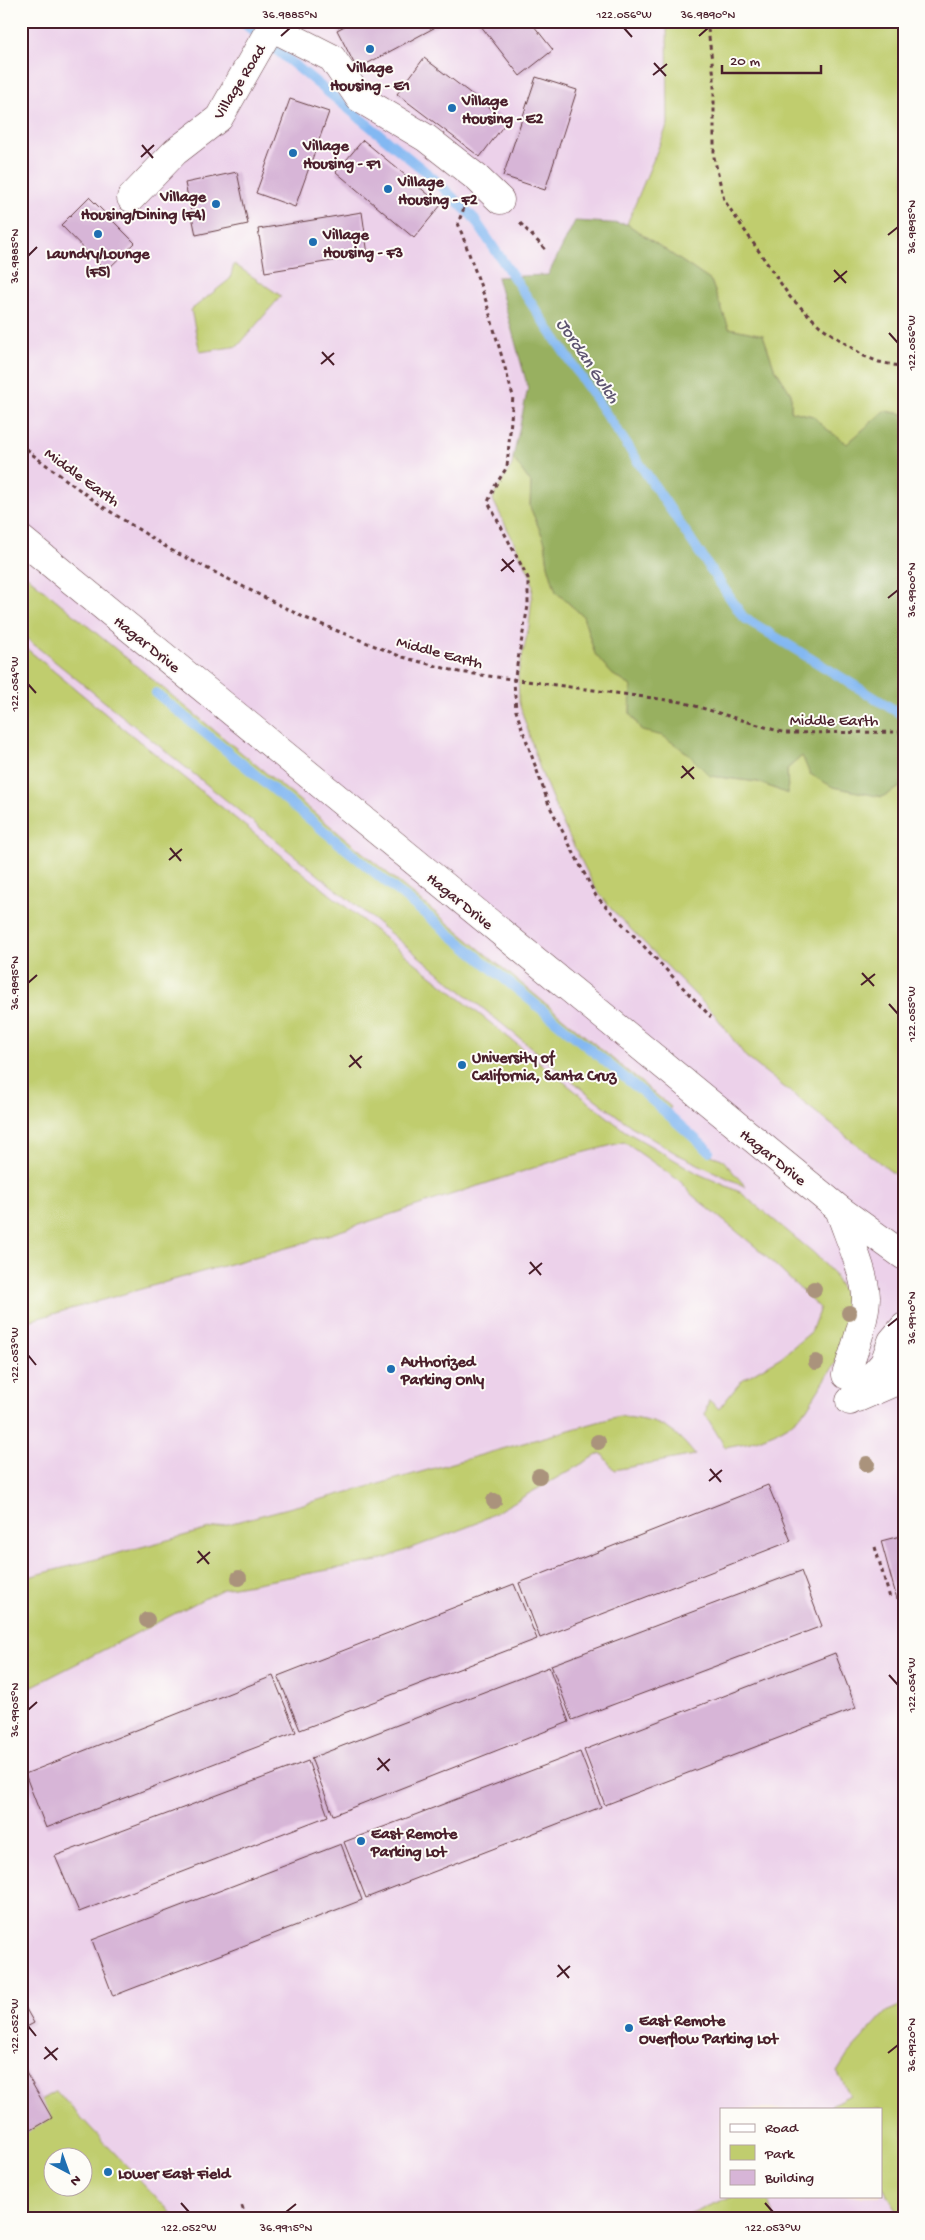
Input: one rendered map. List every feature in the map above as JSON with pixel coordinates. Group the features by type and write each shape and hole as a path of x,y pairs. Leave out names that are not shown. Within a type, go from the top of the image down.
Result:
{"main road":[{"name":"Village Road","path":"131,198 175,152 219,118 271,24"},
{"path":"271,24 332,58 359,98 426,138 477,178 500,200"},
{"name":"Hagar Drive","path":"21,539 839,1209 904,1256"},
{"path":"839,1209 863,1282 866,1299 848,1388"},
{"path":"848,1388 884,1363 898,1334"},
{"path":"848,1388 904,1378"}],"path":[{"path":"707,21 714,77 714,157 724,200 790,297 820,326 864,356 879,362 904,367"},
{"path":"500,200 547,251"},
{"path":"458,223 486,301 513,396 507,467 488,502 528,578 528,606 514,681 516,711 549,805 596,896 711,1017"},
{"name":"Middle Earth","path":"21,443 33,455 100,505 171,550 303,616 402,656 459,672 514,681 682,702 785,732 904,732"},
{"path":"875,1547 890,1598"},
{"path":"900,1633 904,1648"},
{"path":"242,2206 246,2219"}],"shaded area":[{"name":"University of California, Santa Cruz","path":"21,21 904,21 904,2219 21,2219"}],"green space":[{"path":"667,21 904,21 904,414 884,411 847,444 813,416 791,411 791,394 774,367 763,335 729,328 711,281 627,224 668,124"},
{"path":"575,221 627,224 711,281 729,328 763,335 774,367 791,394 791,411 813,416 847,444 884,411 904,414 904,785 882,797 833,787 810,774 802,756 787,769 788,794 758,782 710,776 686,752 663,736 642,731 630,713 631,686 612,674 595,654 583,616 556,592 548,565 545,542 530,507 531,483 513,458 528,388 497,277 548,275"},
{"path":"234,264 281,296 238,346 200,352 191,310 230,279"},
{"path":"513,458 531,483 530,507 545,542 548,565 556,592 583,616 595,654 612,674 631,686 630,713 642,731 663,735 686,752 710,776 758,782 788,794 787,769 802,756 904,785 904,1182 746,1057 715,1015 612,910 595,888 560,818 540,769 519,703 518,674 529,626 533,586 531,576 493,500 494,495 512,465"},
{"path":"21,571 671,1107 665,1115 705,1153 722,1159 746,1187 677,1154 631,1126 591,1096 21,634"},
{"path":"21,644 625,1131 699,1174 740,1192 814,1253 832,1272 849,1302 849,1327 842,1353 806,1410 790,1424 774,1433 751,1442 725,1447 705,1414 709,1400 719,1409 742,1380 781,1357 811,1332 820,1308 757,1248 692,1195 681,1182 624,1142 567,1157 297,1245 21,1323"},
{"path":"619,1416 653,1422 670,1430 695,1455 614,1470 601,1453 475,1524 378,1561 223,1589 21,1692 21,1579 375,1485"},
{"path":"904,2004 904,2219 882,2187 882,2108 833,2108 831,2105 850,2095 837,2072 851,2050 886,2012"},
{"name":"Lower East Field","path":"56,2091 177,2219 21,2219 21,2111"},
{"path":"727,2198 768,2198 775,2219 677,2219"}],"building":[{"name":"Village Housing - E1","path":"354,21 447,21 357,69 337,30"},
{"path":"477,21 530,21 553,50 520,76"},
{"name":"Village Housing - E2","path":"424,58 507,121 480,157 397,94"},
{"path":"536,77 577,90 545,190 503,176"},
{"name":"Village Housing - F1","path":"290,99 329,112 295,207 256,193"},
{"name":"Village Housing - F2","path":"363,140 441,205 414,238 336,172"},
{"name":"Village Housing/Dining (F4)","path":"237,172 248,224 196,235 185,183"},
{"name":"Laundry/Lounge (F5)","path":"89,197 135,243 106,271 61,225"},
{"name":"Village Housing - F3","path":"362,212 368,255 265,272 258,229"},
{"path":"768,1485 791,1541 540,1638 519,1583"},
{"path":"904,1535 904,1597 897,1599 881,1541"},
{"path":"801,1571 822,1626 572,1720 551,1665"},
{"path":"514,1584 537,1639 300,1730 278,1676"},
{"path":"835,1653 856,1708 605,1805 584,1750"},
{"path":"549,1667 569,1722 333,1815 311,1758"},
{"path":"273,1676 296,1732 46,1828 25,1774"},
{"path":"580,1752 601,1807 366,1898 344,1842"},
{"path":"308,1761 328,1816 79,1912 55,1856"},
{"path":"341,1844 362,1900 113,1996 92,1940"},
{"path":"21,2000 34,2023 21,2030"},
{"path":"21,2064 52,2118 21,2136"}],"waterway":[{"name":"Jordan Gulch","path":"241,21 432,177 473,217 743,617 904,716"},
{"path":"156,693 646,1095 709,1151"}],"place":[{"name":"Village Housing - E1","path":"370,49"},
{"name":"Village Housing - E2","path":"452,108"},
{"name":"Village Housing - F1","path":"293,153"},
{"name":"Village Housing - F2","path":"388,189"},
{"name":"Village Housing/Dining (F4)","path":"216,204"},
{"name":"Laundry/Lounge (F5)","path":"98,234"},
{"name":"Village Housing - F3","path":"313,242"},
{"name":"University of California, Santa Cruz","path":"462,1065"},
{"name":"Authorized Parking Only","path":"391,1369"},
{"name":"East Remote Parking Lot","path":"361,1841"},
{"name":"East Remote Overflow Parking Lot","path":"629,2028"},
{"name":"Lower East Field","path":"108,2172"}]}
